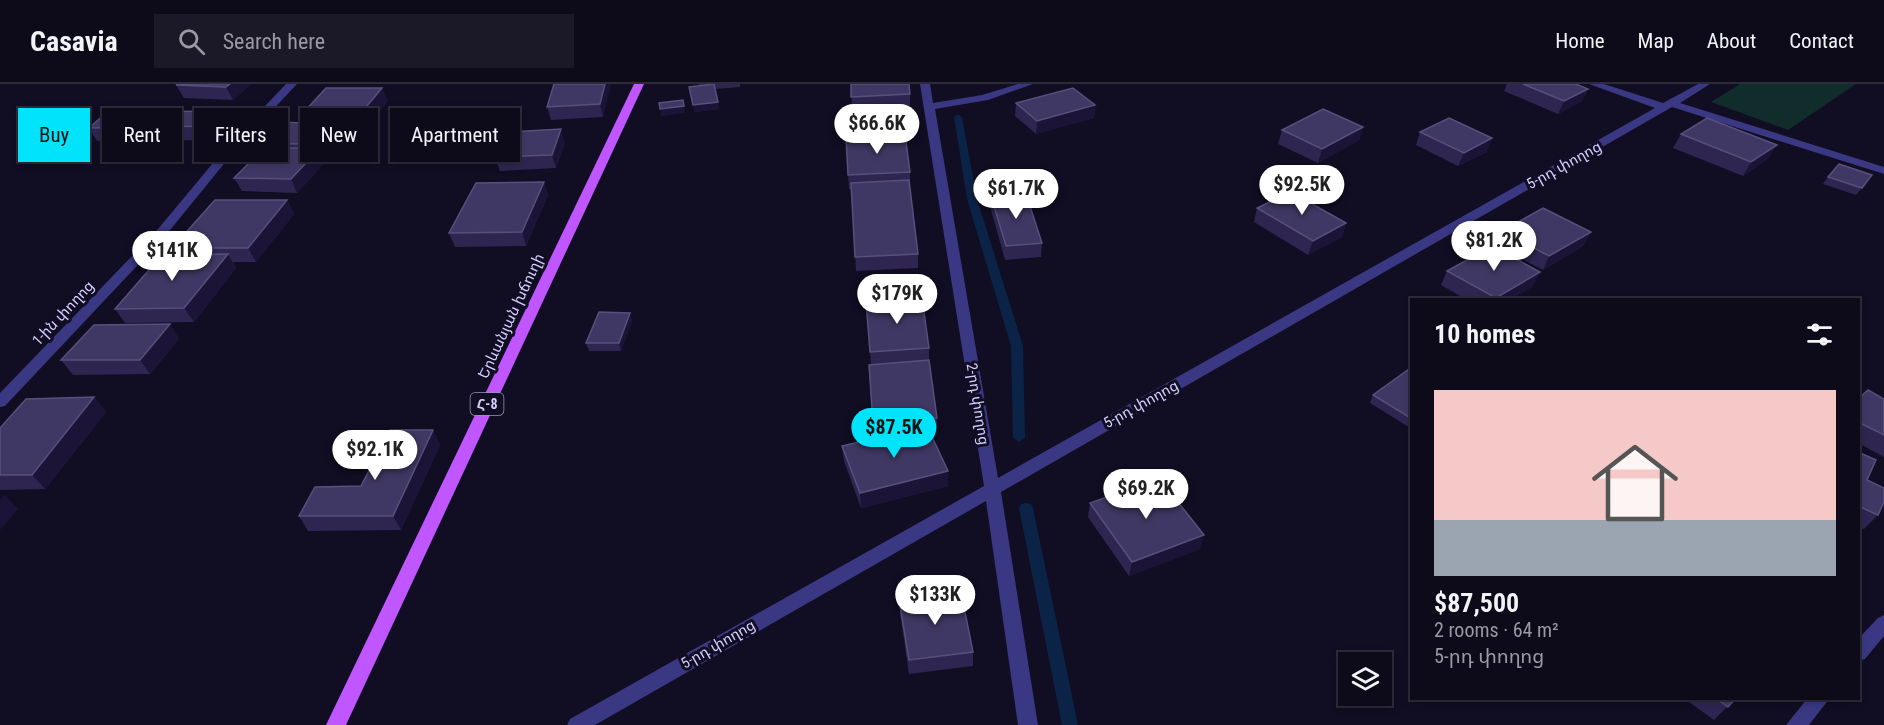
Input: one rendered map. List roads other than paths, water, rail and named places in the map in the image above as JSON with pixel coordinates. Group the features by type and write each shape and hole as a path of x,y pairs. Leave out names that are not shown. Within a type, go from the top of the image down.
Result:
{"main road":[{"name":"Երևանյան խճուղի","path":"336,725 639,84"}],"street":[{"name":"1-ին փողոց","path":"0,402 162,232 232,147 292,84"},
{"name":"2-րդ փողոց","path":"925,84 992,488 1028,725"},
{"path":"930,107 984,98 1028,84"},
{"path":"1594,84 1884,171"},
{"name":"5-րդ փողոց","path":"577,725 1670,106 1705,84"},
{"path":"1860,651 1884,623"},
{"path":"1796,725 1818,700"}],"waterway":[{"path":"958,117 972,199 1017,346 1019,438"},
{"path":"1026,508 1070,725"}]}
